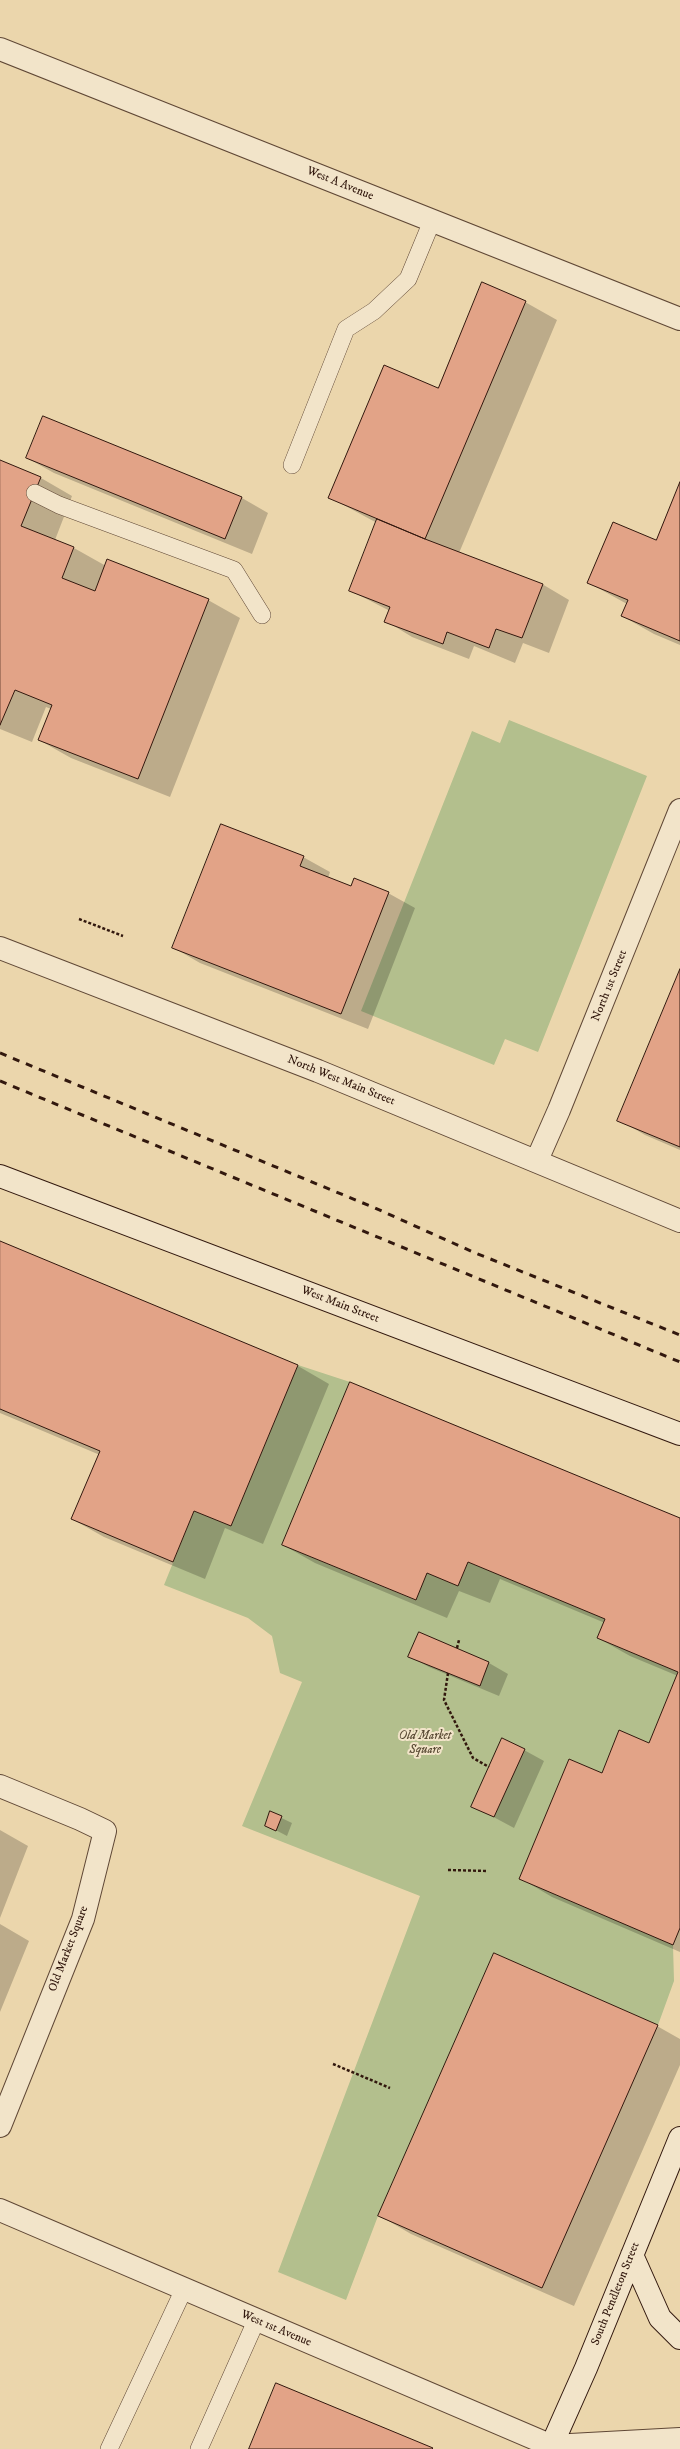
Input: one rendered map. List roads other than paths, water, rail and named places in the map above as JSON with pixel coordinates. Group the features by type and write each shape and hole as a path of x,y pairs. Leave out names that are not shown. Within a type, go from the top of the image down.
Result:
{"street":[{"name":"West A Avenue","path":"0,50 680,320"},
{"name":"North 1st Street","path":"537,1160 559,1110 680,810"},
{"name":"North West Main Street","path":"0,948 318,1071 537,1160 680,1221"},
{"name":"West Main Street","path":"0,1176 680,1434"},
{"name":"Old Market Square","path":"0,1786 105,1831 83,1919 0,2126"},
{"name":"South Pendleton Street","path":"551,2448 680,2138"},
{"name":"West 1st Avenue","path":"0,2210 551,2448"},
{"path":"632,2255 660,2318 680,2338"},
{"path":"551,2448 680,2440"}],"lane":[{"path":"292,465 346,329 374,311 408,279 432,221"},
{"path":"35,493 59,505 234,570 262,615"},
{"path":"109,2449 184,2289"},
{"path":"199,2449 256,2321"}],"railway":[{"path":"0,1053 375,1208 473,1252 680,1335"},
{"path":"0,1081 680,1362"}]}
